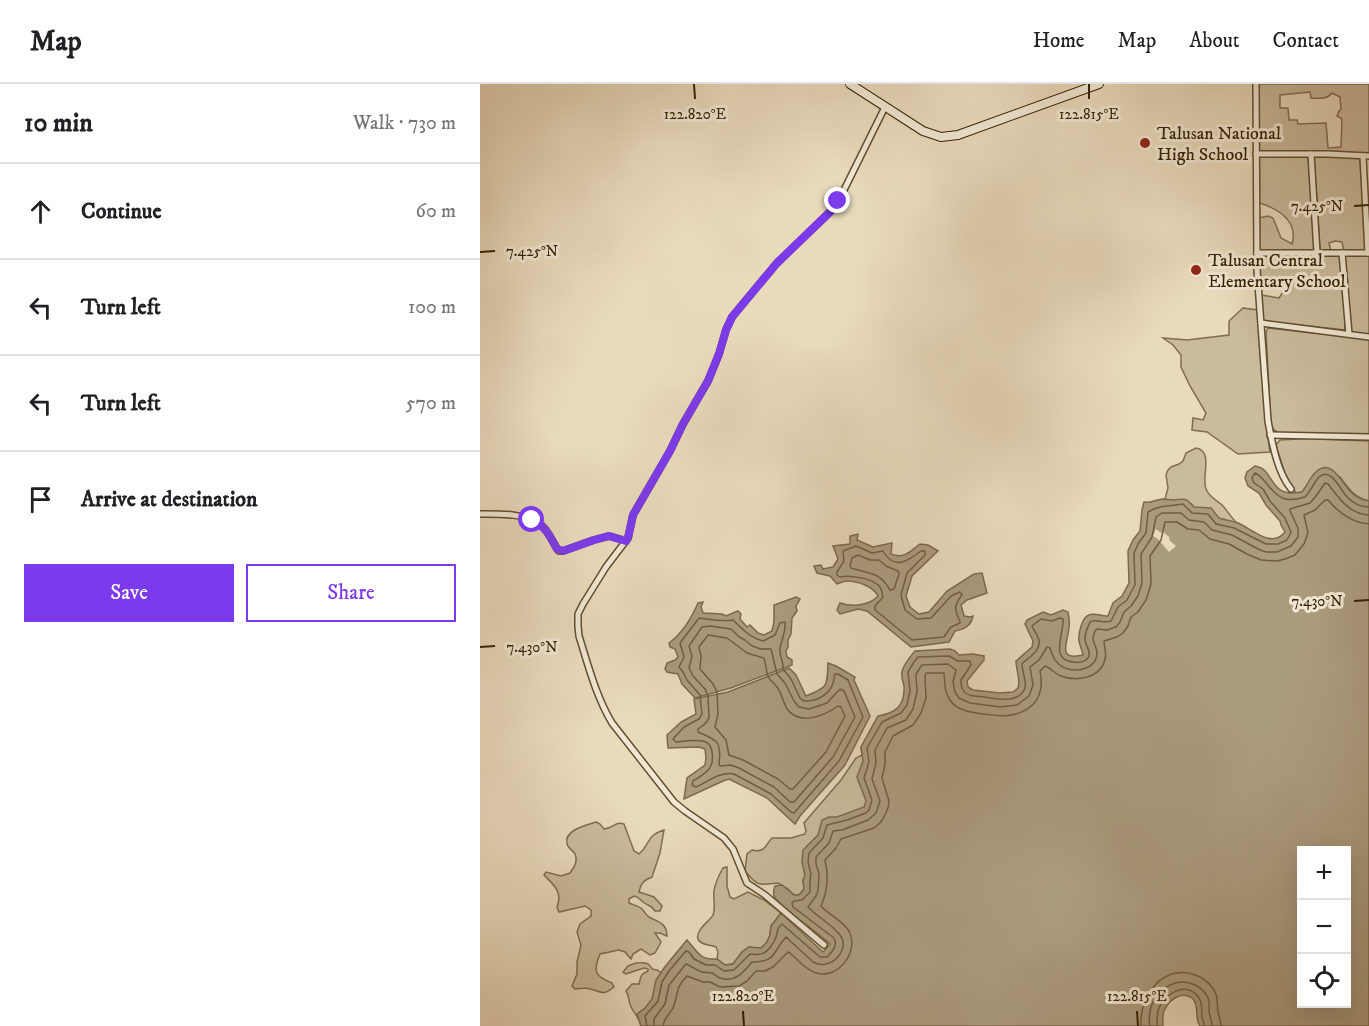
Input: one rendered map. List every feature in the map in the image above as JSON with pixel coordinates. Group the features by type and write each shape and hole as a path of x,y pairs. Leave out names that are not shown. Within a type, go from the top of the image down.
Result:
{"main road":[{"path":"850,84 923,131 945,138 982,128 1099,84"}],"street":[{"path":"1256,84 1257,253 1268,421 1282,477 1291,489"},
{"path":"824,945 765,895 747,883 733,849 723,838 674,802 612,723 605,710 579,636 578,614 606,567 628,538 633,515 708,381 732,317 772,268 831,211 843,194 885,107"},
{"path":"1256,154 1366,156 1368,253 1257,253"},
{"path":"1311,154 1317,253"},
{"path":"1342,253 1349,334"},
{"path":"1261,322 1369,337"},
{"path":"1270,435 1369,437"},
{"path":"480,514 506,515 532,520 546,530 557,549 563,551 609,536 626,541"}],"shaded area":[{"path":"1258,84 1369,84 1369,154 1259,152","holes":["1310,92 1311,98 1325,98 1332,93 1340,97 1341,109 1337,116 1342,119 1341,147 1328,148 1326,123 1298,124 1297,120 1289,120 1288,108 1280,108 1280,95"]},
{"path":"1259,156 1308,157 1315,250 1258,250 1258,218 1268,216 1273,218 1281,238 1292,244 1293,235 1289,221 1284,216 1257,202"},
{"path":"1314,156 1360,158 1366,251 1344,252 1342,242 1335,241 1329,243 1331,252 1320,251"},
{"path":"1344,255 1369,256 1369,335 1351,332"},
{"path":"1259,256 1340,256 1345,301 1345,330 1263,321 1261,295 1279,298 1287,286 1282,282 1260,278"},
{"path":"1243,308 1258,310 1270,452 1238,454 1207,432 1192,430 1193,418 1203,420 1206,413 1181,367 1181,355 1163,338 1187,340 1229,335 1229,321"},
{"path":"1268,328 1369,339 1369,435 1279,433 1274,430 1271,425 1266,332"},
{"path":"1316,438 1369,441 1369,501 1356,495 1340,477 1296,493 1286,477 1276,445 1280,440"},
{"path":"1196,448 1201,450 1206,459 1207,492 1237,523 1257,534 1248,541 1209,512 1148,503 1165,499 1168,488 1166,475 1168,470 1183,461 1186,453"},
{"path":"930,735 803,880 804,889 799,895 794,895 778,883 759,884 745,871 747,854 752,850 765,848 772,838 791,838 805,834 804,823 841,780 856,758 862,755 861,747"},
{"path":"596,822 604,829 618,823 624,824 634,851 639,854 654,835 664,830 660,853 652,877 643,882 639,892 654,897 662,906 660,911 655,911 636,896 629,899 629,903 641,908 649,917 661,924 667,936 655,933 661,942 655,953 650,955 641,949 633,954 631,959 625,952 619,950 600,954 596,965 598,975 612,983 614,987 607,992 587,988 575,989 572,986 577,974 581,945 577,932 580,924 591,916 591,910 585,906 559,912 558,893 544,875 546,872 561,876 570,873 576,859 575,854 567,845 567,838 572,831"},
{"path":"727,867 727,886 730,897 734,899 748,892 764,900 781,913 771,926 767,942 761,949 749,947 733,964 725,965 717,959 716,947 701,942 698,936 713,915 715,885 723,868"},
{"path":"636,963 647,964 664,975 641,1026 626,991 632,984 639,984 641,976 648,969 644,968 626,974 623,972 628,966"}],"water":[{"path":"1255,466 1266,472 1277,488 1291,493 1302,492 1314,474 1322,468 1327,468 1336,474 1354,495 1369,501 1369,1026 1200,1026 1194,1001 1184,995 1172,1000 1166,1007 1163,1026 641,1026 637,1014 652,999 656,980 687,940 702,957 717,959 725,965 733,964 749,947 761,948 767,942 771,926 781,913 823,952 830,944 777,900 774,896 775,886 782,885 794,895 799,895 804,889 803,850 818,835 822,820 864,807 866,801 857,777 863,761 861,747 878,716 890,713 901,703 904,693 902,672 915,651 950,649 959,655 984,656 984,660 967,681 968,687 973,690 1000,693 1013,692 1019,685 1016,661 1032,647 1033,641 1025,624 1027,620 1043,612 1051,615 1063,610 1068,612 1066,653 1075,656 1083,655 1079,638 1084,619 1091,614 1108,616 1113,603 1122,596 1129,583 1128,551 1140,531 1144,502 1185,499 1194,507 1211,508 1219,518 1238,523 1262,536 1274,539 1280,537 1285,532 1280,521 1259,493 1248,486 1245,478 1247,472"},
{"path":"858,534 857,540 873,547 892,543 891,554 900,556 907,554 920,544 928,545 938,551 912,576 906,596 910,607 919,614 929,612 947,591 974,574 982,573 987,593 967,600 961,605 964,616 973,616 969,625 955,631 949,642 911,647 867,611 858,609 840,614 837,610 840,603 860,605 870,602 878,596 876,592 860,583 847,581 837,584 830,576 817,573 814,566 821,565 823,569 833,567 838,559 833,546 850,544 850,536"},
{"path":"796,597 800,599 796,606 797,611 792,618 791,634 786,651 787,657 792,660 792,665 731,688 695,698 682,684 678,674 667,672 665,669 667,663 678,657 675,649 670,647 669,643 686,625 698,603 703,602 701,607 703,613 726,616 738,611 741,614 740,619 747,627 750,625 758,633 764,635 772,631 774,605"},
{"path":"828,663 855,677 854,680 870,716 845,765 795,824 767,798 729,779 684,799 687,778 705,765 705,749 699,747 668,748 667,735 681,722 696,714 694,699 728,692 789,668 796,675 806,696 825,685"}],"pier":[{"path":"1156,529 1161,533 1162,531 1176,546 1169,552 1153,536"}],"place":[{"name":"Talusan National High School","path":"1145,143"},
{"name":"Talusan Central Elementary School","path":"1196,270"}],"route":[{"path":"532,520 540,524 557,549 563,551 609,536 626,541 633,515 708,381 732,317 768,272 831,211 838,201"}]}
